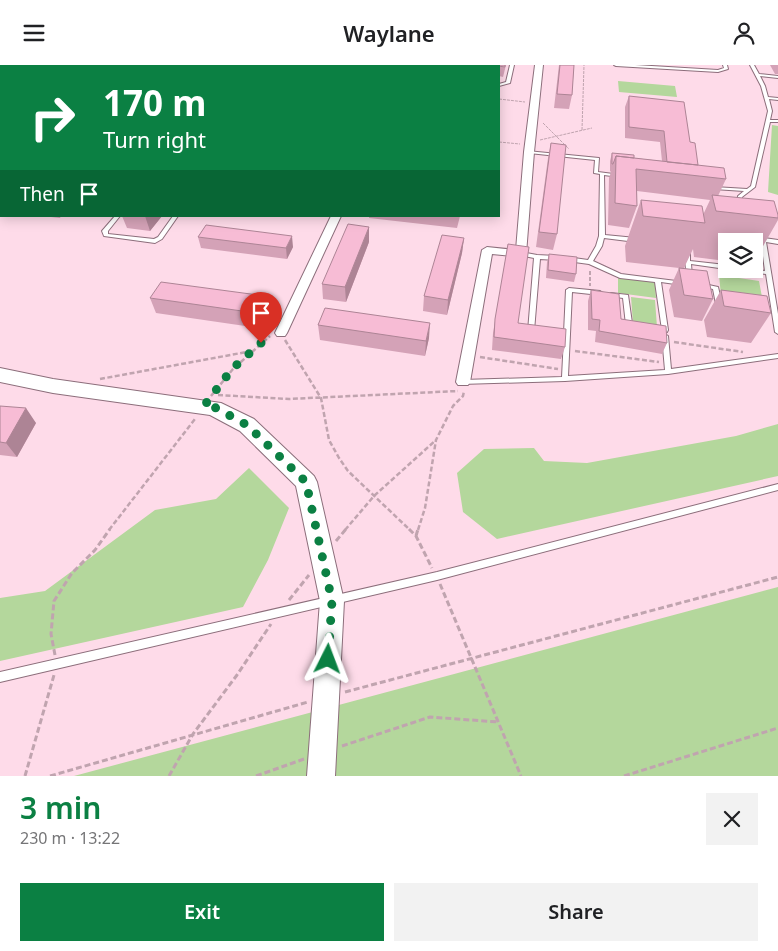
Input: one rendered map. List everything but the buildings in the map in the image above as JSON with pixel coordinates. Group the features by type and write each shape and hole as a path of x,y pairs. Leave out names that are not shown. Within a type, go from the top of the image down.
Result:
{"street":[{"path":"464,386 487,250 521,254 525,148 534,108 539,65"},
{"path":"281,333 336,217"},
{"path":"0,375 53,386 208,401 214,407 247,425 306,482 332,601 321,776"}],"lane":[{"path":"500,85 508,83 512,65"},
{"path":"616,65 718,71 726,69 725,65"},
{"path":"742,213 740,196 746,190 753,187 770,111 758,75 752,65"},
{"path":"758,75 778,77"},
{"path":"767,98 778,99"},
{"path":"767,121 778,121"},
{"path":"525,148 597,159 596,173 622,176"},
{"path":"590,262 602,236 602,173"},
{"path":"708,187 746,190"},
{"path":"718,188 720,196"},
{"path":"117,217 105,231 106,235 151,241 160,238 175,217"},
{"path":"602,236 640,240 639,231"},
{"path":"778,242 763,240 778,332"},
{"path":"521,254 590,262 620,276 690,284 686,245"},
{"path":"537,257 529,331 539,332"},
{"path":"688,262 718,266"},
{"path":"763,272 768,273"},
{"path":"658,280 665,330 668,372"},
{"path":"699,285 716,288 720,312"},
{"path":"565,379 569,290 626,296 629,325 638,327"},
{"path":"767,320 776,321"},
{"path":"656,329 665,330"},
{"path":"558,335 567,336"},
{"path":"464,386 668,372 778,356"},
{"path":"0,677 437,576 778,487"}],"path":[{"path":"582,130 584,65"},
{"path":"500,99 534,108 556,136 577,157"},
{"path":"535,142 592,127"},
{"path":"500,142 525,148"},
{"path":"590,262 590,292"},
{"path":"25,776 49,697 56,663 51,634 54,601 72,573 95,550 232,369 270,336 281,333 296,360 312,379 321,398 329,440 348,471 416,536 437,576 521,776"},
{"path":"665,341 748,353"},
{"path":"566,349 667,363"},
{"path":"92,380 128,375 252,351"},
{"path":"468,355 566,371"},
{"path":"208,401 321,398 464,386 463,396 453,406 436,440 425,508 416,536"},
{"path":"50,776 472,657 778,577"},
{"path":"256,776 430,717 498,722"},
{"path":"624,776 778,727"}],"green space":[{"path":"618,81 675,86 677,97 619,92"},
{"path":"772,125 778,126 778,195 768,192"},
{"path":"618,278 655,282 656,298 618,293"},
{"path":"719,278 759,281 765,313 722,306"},
{"path":"631,297 655,300 657,327 633,323"},
{"path":"778,424 778,476 497,539 463,512 457,473 484,449 534,448 544,461 587,463 736,436"},
{"path":"249,468 289,508 268,560 243,607 0,661 0,598 45,591 155,510 216,499"},
{"path":"778,587 778,776 74,776"}],"route":[{"path":"261,343 232,369 204,406 214,407 247,425 306,482 332,601 328,659"}]}
